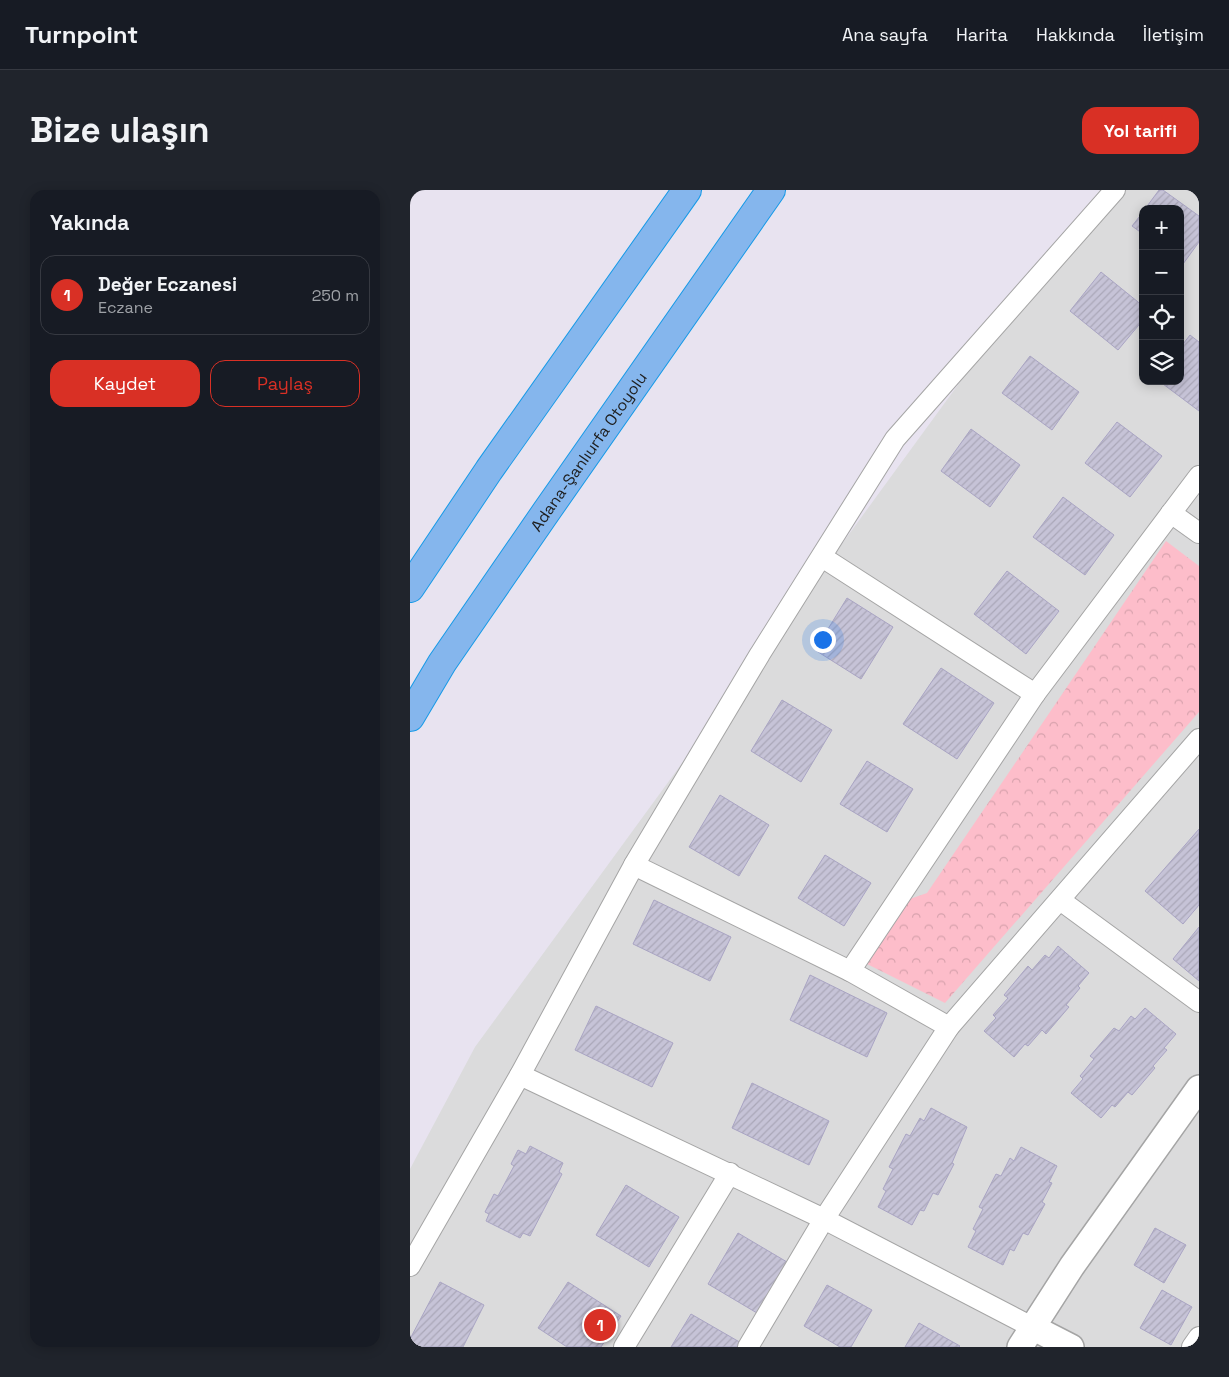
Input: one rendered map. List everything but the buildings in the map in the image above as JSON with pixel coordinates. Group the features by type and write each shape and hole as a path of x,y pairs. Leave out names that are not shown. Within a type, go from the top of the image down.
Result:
{"highway":[{"path":"410,588 489,470 687,190"},
{"name":"Adana-Şanlıurfa Otoyolu","path":"410,717 442,663 771,190"}],"street":[{"path":"410,1266 520,1075 634,866 760,654 895,439 1115,190"},
{"path":"850,971 1035,694 1199,476"},
{"path":"1171,513 1199,534"},
{"path":"822,557 1035,694"},
{"path":"748,1347 824,1219 949,1026 1199,739"},
{"path":"634,866 850,971 949,1026"},
{"path":"1060,900 1199,1002"},
{"path":"520,1075 824,1219 1026,1337 1072,1347"},
{"path":"1026,1337 1199,1088"},
{"path":"624,1347 730,1173"},
{"path":"1192,1347 1199,1337"}],"shaded area":[{"path":"1100,190 1199,190 1199,1347 410,1347 410,1169 475,1047"}],"green space":[{"path":"1166,541 1199,566 1199,712 945,1003 863,962 904,901 927,893"}],"place":[{"name":"Değer Eczanesi","path":"600,1325"}]}
